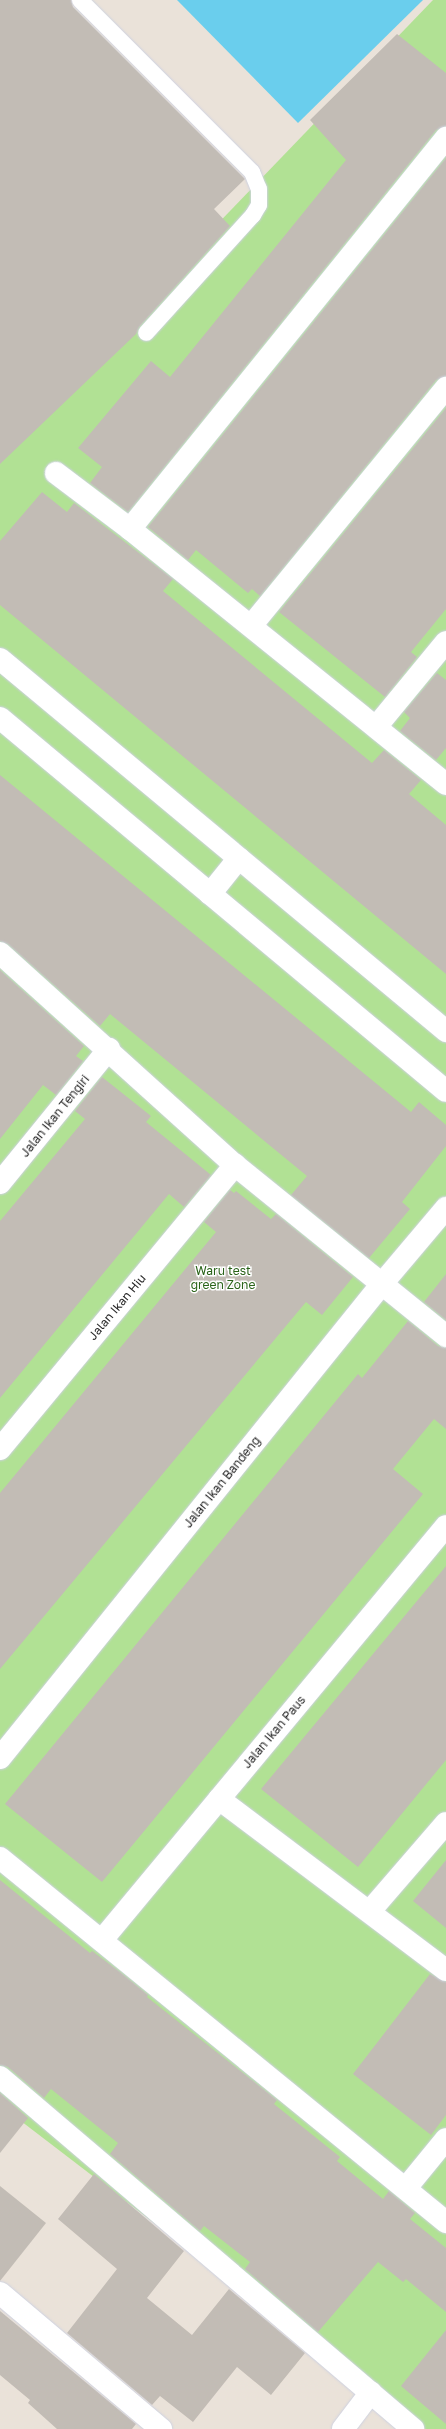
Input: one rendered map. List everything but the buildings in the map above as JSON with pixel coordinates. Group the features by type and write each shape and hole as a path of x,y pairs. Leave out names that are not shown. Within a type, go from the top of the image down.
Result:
{"street":[{"path":"130,529 446,138"},
{"path":"251,626 446,388"},
{"path":"56,473 130,529 446,784"},
{"path":"376,727 446,642"},
{"path":"0,659 446,1031"},
{"path":"0,718 446,1091"},
{"path":"210,894 239,858"},
{"path":"0,953 109,1049 235,1165 446,1336"},
{"name":"Jalan Ikan Tengiri","path":"0,1183 109,1049"},
{"name":"Jalan Ikan Hiu","path":"0,1449 235,1165"},
{"name":"Jalan Ikan Bandeng","path":"0,1758 381,1284 446,1208"},
{"name":"Jalan Ikan Paus","path":"102,1940 218,1798 446,1526"},
{"path":"218,1798 370,1911 446,1970"},
{"path":"370,1911 446,1823"},
{"path":"0,1858 446,2222"},
{"path":"0,2077 413,2429"},
{"path":"406,2188 446,2139"},
{"path":"0,2293 161,2429"},
{"path":"343,2429 371,2392"}],"lane":[{"path":"80,0 252,172 259,189 259,205 253,215 146,333"}],"green space":[{"name":"Waru test green Zone","path":"433,0 446,0 446,2429 423,2429 0,2105 0,450"}],"water":[{"path":"177,0 423,0 298,123"}]}
